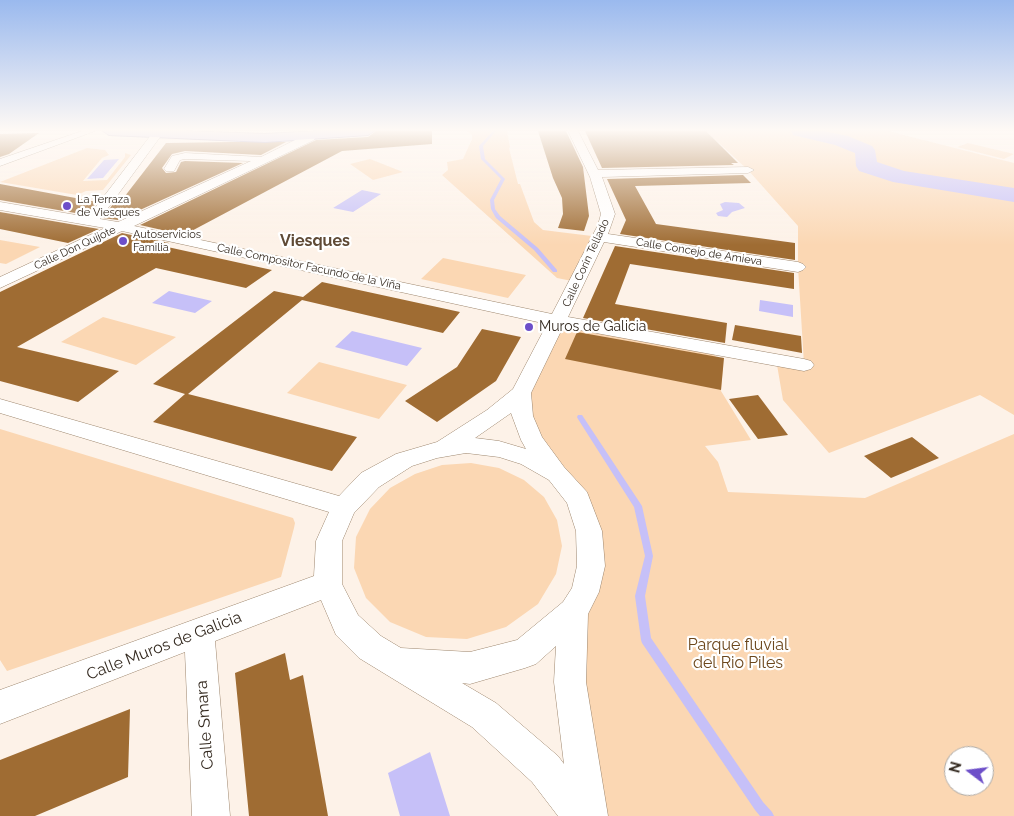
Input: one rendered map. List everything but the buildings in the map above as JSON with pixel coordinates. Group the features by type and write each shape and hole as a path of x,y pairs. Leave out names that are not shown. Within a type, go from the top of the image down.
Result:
{"street":[{"path":"91,222 131,169"},
{"name":"Calle Don Quijote","path":"0,283 243,169"},
{"name":"Calle Corín Tellado","path":"436,450 495,416 521,393 600,237 608,214 592,169"},
{"path":"594,174 748,170"},
{"path":"174,189 194,193"},
{"name":"Calle Compositor Facundo de la Viña","path":"0,206 121,227 559,321 804,364"},
{"name":"Calle Concejo de Amieva","path":"600,237 798,267"},
{"path":"397,664 470,668 525,653 574,612 585,592 591,566 589,531 578,499 532,440 522,416 521,393"},
{"path":"0,406 344,507"},
{"path":"558,474 529,458 500,449 466,445 436,450 404,460 370,480 344,507 328,541 328,584 347,625 370,647 484,715 545,769 581,816"},
{"name":"Calle Muros de Galicia","path":"0,707 328,584"},
{"path":"574,612 570,682 589,816"},
{"name":"Calle Smara","path":"199,633 211,816"}],"green space":[{"path":"33,169 93,169 83,181 107,180 116,169 120,169 103,190 86,191 77,195 0,182"},
{"path":"357,169 396,169 403,172 373,180"},
{"path":"514,169 518,184 520,184 534,222 543,230 600,237 577,282 557,278 442,175 448,170"},
{"path":"1014,169 1014,415 980,395 829,453 783,400 776,359 804,364 798,267 798,226 748,170"},
{"path":"0,240 40,247 6,264 0,263"},
{"path":"443,258 526,275 508,298 421,279"},
{"path":"103,317 176,337 136,365 61,342"},
{"name":"Parque fluvial del Rio Piles","path":"559,321 709,348 723,366 721,391 751,440 705,446 718,462 728,492 865,498 1014,434 1014,816 589,816 570,682 589,531 532,440 526,383"},
{"path":"319,362 407,385 379,419 287,393"},
{"path":"0,429 293,518 294,528 281,577 7,671 0,660"},
{"path":"471,463 499,468 524,480 544,497 557,520 562,546 556,574 538,604 506,627 467,639 426,637 390,622 366,598 354,568 356,537 370,509 390,488 415,474 442,465"}],"shaded area":[{"path":"96,169 111,169 103,178 87,179"},
{"path":"362,190 381,194 353,212 333,208"},
{"path":"725,202 739,203 745,208 732,212 727,217 718,216 716,213 723,210 720,204"},
{"path":"169,291 212,301 195,313 152,303"},
{"path":"760,300 793,305 793,317 759,311"},
{"path":"352,331 422,348 407,366 335,347"},
{"path":"430,752 450,816 400,816 388,773"}],"waterway":[{"path":"493,169 503,179 492,200 493,209 498,217 536,249 555,271"},
{"path":"877,169 901,177 1014,195"},
{"path":"580,417 638,506 649,556 640,596 646,640 759,806 768,816"}],"place":[{"name":"La Terraza de Viesques","path":"67,206"},
{"name":"Autoservicios Familia","path":"123,241"},
{"name":"Muros de Galicia","path":"529,327"}],"district":[{"name":"Viesques","path":"315,241"}]}
